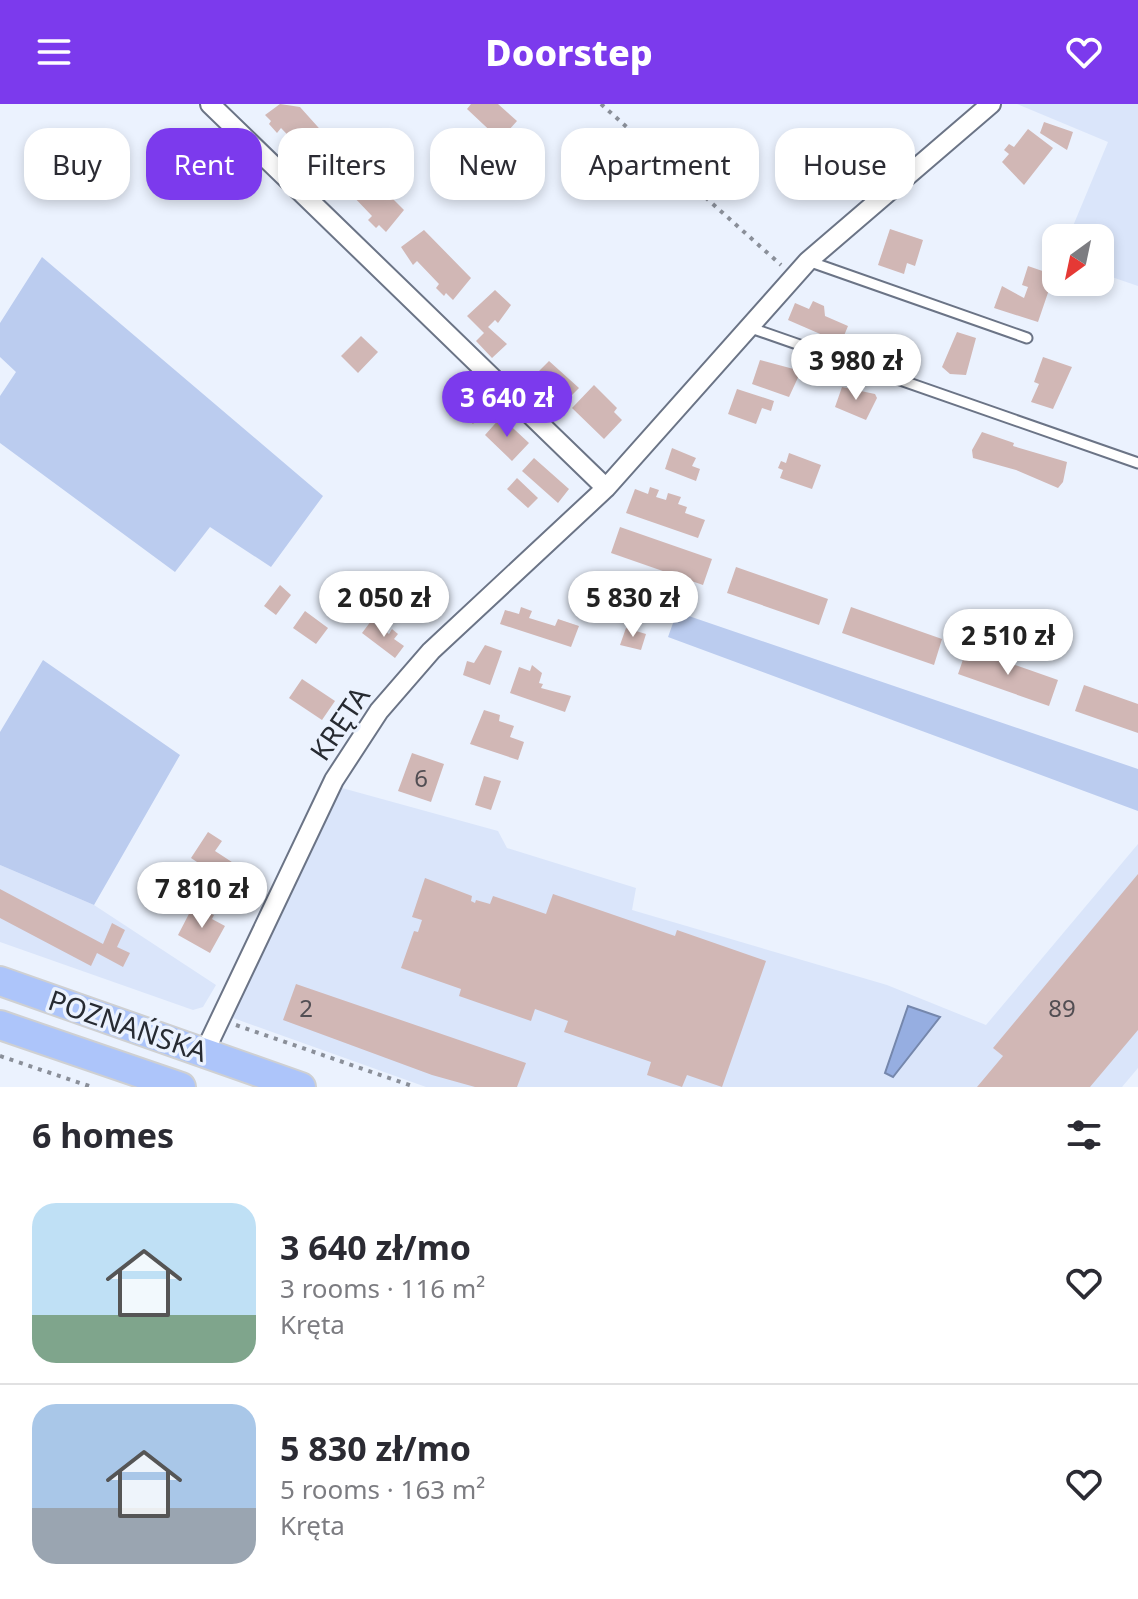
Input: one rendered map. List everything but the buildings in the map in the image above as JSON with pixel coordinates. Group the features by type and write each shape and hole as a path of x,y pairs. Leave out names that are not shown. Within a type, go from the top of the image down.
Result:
{"main road":[{"name":"POZNAŃSKA","path":"0,981 301,1087"},
{"name":"POZNAŃSKA","path":"0,1025 181,1087"}],"street":[{"path":"210,104 606,488"},
{"name":"KRĘTA","path":"205,1051 334,780 379,711 431,651 606,488 808,261 991,104"}],"lane":[{"path":"808,261 1027,338"},
{"path":"751,328 1138,463"}],"path":[{"path":"601,104 794,277"},
{"path":"220,1019 415,1087"},
{"path":"0,1056 92,1087"}],"shaded area":[{"path":"1017,104 1138,104 1138,286 1114,278 1114,224 1074,224 1108,142"},
{"path":"42,257 323,496 271,567 210,527 175,572 0,443 0,396 16,372 0,357 0,323"},
{"path":"677,612 1138,769 1138,811 668,637"},
{"path":"43,660 180,755 94,905 0,865 0,732"},
{"path":"342,788 498,831 507,848 636,888 632,910 887,985 986,1025 1138,844 1138,1068 1122,1087 426,1087 233,1018 237,999 261,958"},
{"path":"0,865 94,905 216,985 203,1007 193,1010 0,942"},
{"path":"908,1006 940,1017 893,1077 885,1073"}]}
